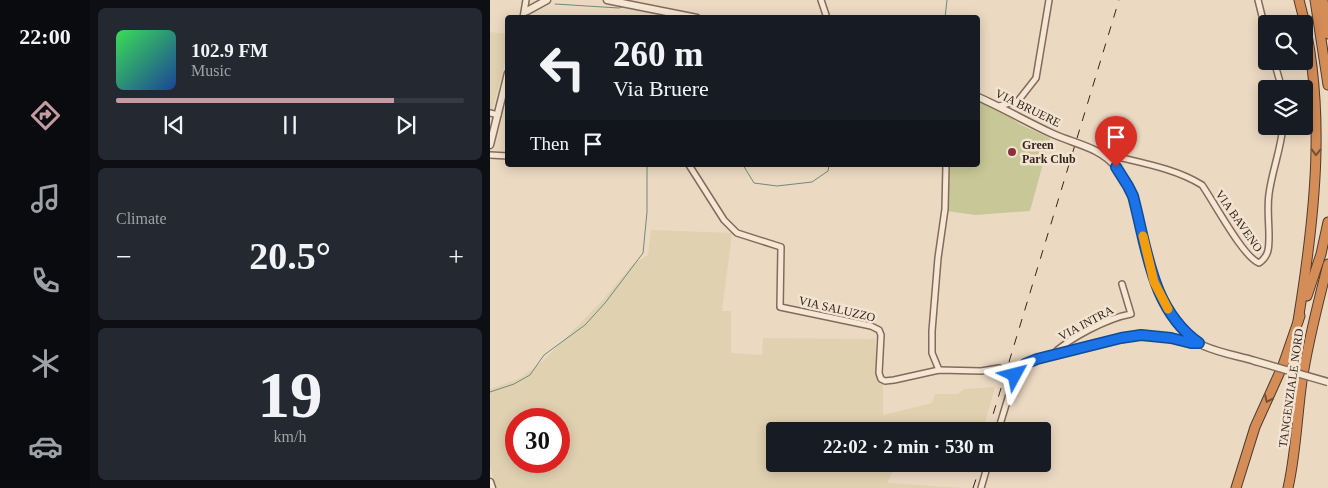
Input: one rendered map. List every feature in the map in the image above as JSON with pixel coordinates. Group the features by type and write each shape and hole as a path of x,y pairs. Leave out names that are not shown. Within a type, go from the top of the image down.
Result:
{"highway":[{"path":"1298,321 1307,266 1316,145 1316,113 1310,54 1299,0"},
{"path":"1315,0 1328,85"},
{"path":"1323,0 1328,34"},
{"path":"1298,321 1321,254 1328,222"},
{"name":"TANGENZIALE NORD","path":"1288,488 1309,339 1328,264"},
{"name":"TANGENZIALE NORD","path":"1236,488 1255,427 1284,365 1298,321"}],"street":[{"path":"525,15 526,0"},
{"path":"525,15 536,0"},
{"path":"525,15 547,0"},
{"path":"607,0 681,15"},
{"path":"821,0 826,15"},
{"path":"999,106 1018,101 1036,78 1049,0"},
{"path":"1258,0 1262,15"},
{"path":"490,145 505,86"},
{"name":"VIA BRUERE","path":"980,98 1054,134 1100,152 1116,167 1128,186 1160,297 1181,326 1199,343 1212,349 1328,382"},
{"path":"490,114 498,115"},
{"name":"VIA BAVENO","path":"1100,152 1193,179 1202,185 1241,244 1254,261 1259,264 1266,259 1269,250 1268,197 1282,135"},
{"path":"490,155 505,156"},
{"name":"VIA SALUZZO","path":"690,167 724,220 737,233 781,247 780,307 871,326 879,330 881,334 879,373 881,379 885,381 939,370"},
{"path":"946,167 945,209 938,258 932,353 939,370 980,371 999,368"},
{"name":"VIA INTRA","path":"1052,355 1061,346 1112,318 1131,314 1122,284"},
{"path":"1001,422 1015,375 1025,364 1037,359 1121,338 1141,335 1199,343"},
{"path":"981,488 986,472"},
{"path":"490,482 492,488"}],"shaded area":[{"path":"490,32 505,34 505,62 490,118"},
{"name":"Green Park Club","path":"980,96 1021,125 1050,138 1030,211 975,215 947,211 948,167 980,167"},
{"path":"651,230 732,233 722,311 731,311 731,353 762,355 763,338 875,339 877,374 883,381 883,415 932,403 935,394 958,394 964,389 995,387 985,422 766,422 766,472 893,472 887,483 964,488 496,488 490,467 490,389 520,378 543,361 604,299 632,265 648,255"}],"waterway":[{"path":"945,15 947,0"},
{"path":"555,4 619,8 624,6"},
{"path":"490,392 514,384 530,375 544,355 585,325 605,303 643,253 647,212 647,167"},
{"path":"744,167 754,183 777,186 812,182 828,171 829,167"}],"railway":[{"path":"991,422 1119,0"},
{"path":"973,488 978,472"}],"slow traffic":[{"path":"1143,236 1154,282 1160,297 1168,309"}],"place":[{"name":"Green Park Club","path":"1012,152"}],"route":[{"path":"1015,375 1025,364 1037,359 1121,338 1141,335 1199,343 1181,326 1160,297 1152,274 1133,196 1116,167"}]}
